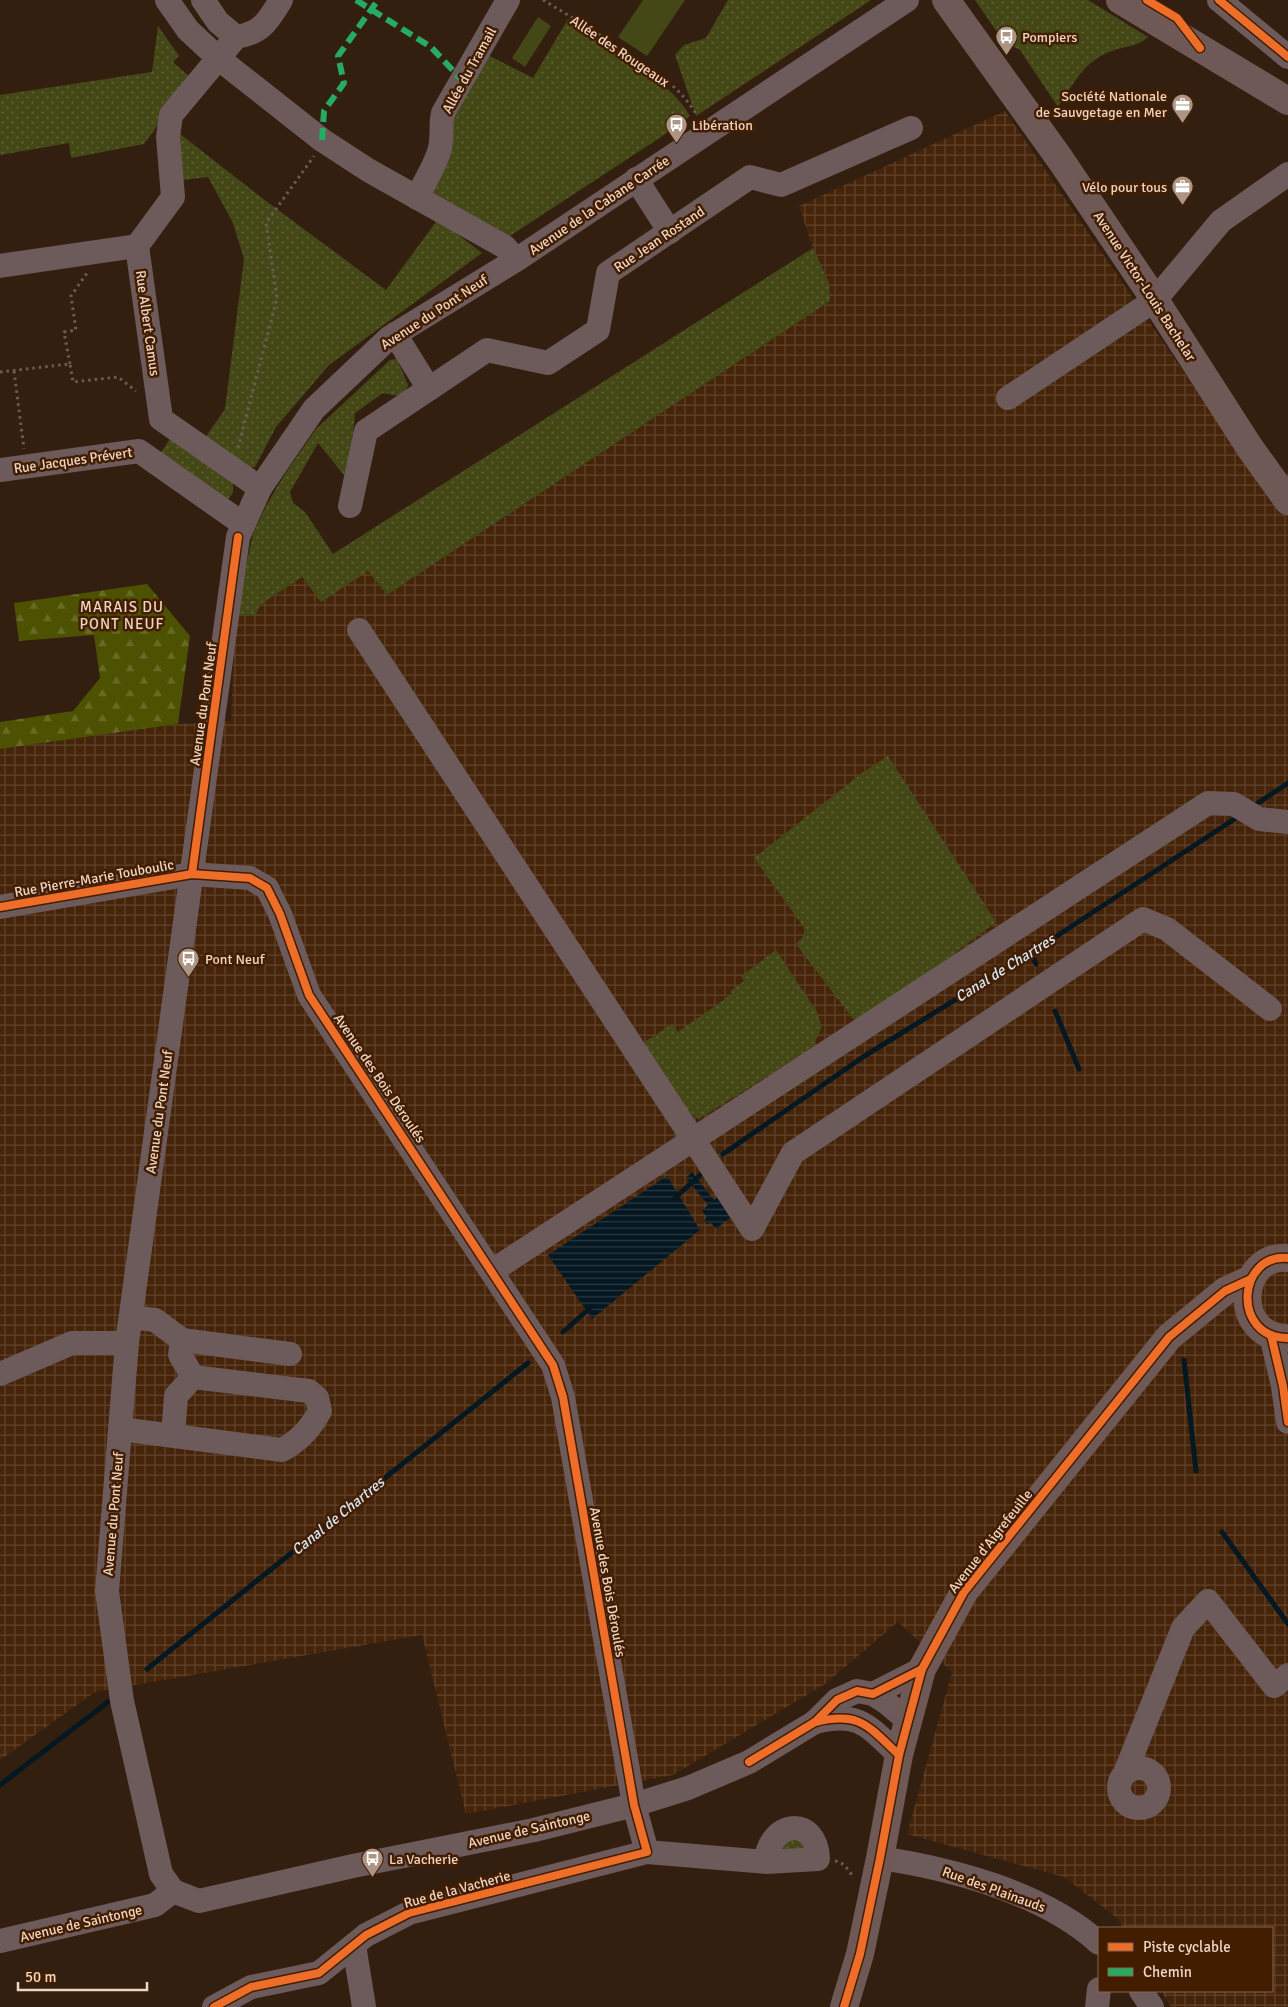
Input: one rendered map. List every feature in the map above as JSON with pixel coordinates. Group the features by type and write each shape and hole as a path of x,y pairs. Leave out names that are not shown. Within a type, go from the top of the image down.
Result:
{"main road":[{"name":"Avenue Victor-Louis Bachelar","path":"946,0 1060,159 1155,300 1250,448 1286,496"},
{"path":"1120,0 1288,101"},
{"name":"Avenue d'Aigrefeuille","path":"844,2007 860,1954 899,1754 922,1669 964,1592 1186,1322 1225,1291 1251,1279 1259,1268 1270,1261 1286,1256"},
{"path":"1251,1279 1247,1292 1247,1306 1270,1331"},
{"path":"1186,1322 1229,1313 1270,1331"}],"street":[{"path":"167,0 188,30 218,58 322,140 368,170 505,248 516,260"},
{"path":"203,0 218,22 236,37"},
{"path":"0,266 137,246 172,197 168,137 171,115 236,37 249,35 260,30 269,20 281,0"},
{"name":"Allée du Tramail","path":"416,198 440,149 442,139 441,123 444,113 508,0"},
{"name":"Avenue de la Cabane Carrée","path":"516,260 907,0"},
{"path":"1219,0 1288,58"},
{"name":"Rue Jean Rostand","path":"350,506 366,431 487,350 548,362 598,330 608,273 750,178 781,185 911,128"},
{"path":"1008,398 1155,300 1221,221 1288,174"},
{"path":"636,179 670,232"},
{"name":"Rue Albert Camus","path":"137,246 161,414"},
{"name":"Avenue du Pont Neuf","path":"173,1891 161,1874 122,1702 107,1591 127,1343 238,537 260,488 314,408 395,334 516,260"},
{"path":"395,334 429,389"},
{"path":"139,451 161,414 260,488"},
{"name":"Rue Jacques Prévert","path":"0,470 139,451 243,524"},
{"path":"359,630 752,1229 793,1153 1143,919 1167,929 1270,1008"},
{"path":"492,1271 1208,803 1234,804 1259,819 1288,822"},
{"name":"Rue Pierre-Marie Touboulic","path":"0,907 192,874"},
{"name":"Avenue des Bois Déroulés","path":"192,874 250,878 267,888 280,914 309,995 553,1364 563,1397 634,1805"},
{"path":"131,1318 155,1320 182,1340 290,1354"},
{"path":"1270,1331 1288,1422"},
{"path":"182,1340 180,1355 193,1377"},
{"path":"0,1374 72,1343 127,1343"},
{"path":"120,1429 282,1450 293,1444 313,1424 320,1411 317,1398 309,1391 193,1377"},
{"path":"174,1436 176,1396 193,1377"},
{"path":"1125,1773 1183,1628 1208,1601 1274,1686 1288,1676"},
{"name":"Avenue de Saintonge","path":"0,1941 156,1905 173,1891 199,1901 353,1866 534,1830 634,1805 688,1788 749,1762 815,1722 837,1700 857,1691 873,1694 922,1669"},
{"path":"873,1694 888,1703 908,1721"},
{"name":"Avenue de Saintonge","path":"815,1722 835,1717 850,1718 868,1726 899,1754"},
{"path":"634,1805 648,1852"},
{"path":"766,1862 768,1849 774,1838 785,1830 792,1828 807,1832 813,1837 817,1845 818,1859"},
{"name":"Rue de la Vacherie","path":"224,2004 251,1987 319,1973 366,1935 409,1913 648,1852 766,1862 818,1859"},
{"name":"Rue des Plainauds","path":"880,1858 928,1865 1039,1902 1085,1930 1098,1942"},
{"path":"354,1944 364,2007"},
{"path":"1097,2007 1099,1992"},
{"path":"1143,1992 1152,2007"}],"path":[{"path":"231,467 241,440 277,298 266,223 316,154 322,140"},
{"path":"104,251 71,296 76,330 64,332 73,382 118,377 161,414"},
{"path":"0,372 70,364"},
{"path":"14,371 26,466"},
{"path":"818,1859 840,1862 847,1867 871,1903"}],"shaded area":[{"path":"1005,111 1270,498 1288,471 1288,2007 1171,2007 1162,1992 1273,1992 1273,1927 1122,1927 1117,1918 1064,1877 907,1834 952,1672 898,1622 825,1684 673,1775 466,1814 422,1635 95,1692 0,1760 0,749 178,724 231,721 235,614 260,605 302,577 368,570 387,595 830,301 799,206"}],"green space":[{"path":"643,0 685,0 647,56 618,37"},
{"path":"728,0 871,0 696,116 675,55 684,45 706,38"},
{"path":"975,0 1088,0 1148,37 1140,43 1112,51 1094,60 1080,74 1058,107 1020,50 1004,42"},
{"path":"538,17 551,26 525,67 512,58"},
{"path":"568,19 652,76 668,89 690,116 507,238 433,197 432,185 449,115 486,54 533,78"},
{"path":"158,26 179,56 173,62 192,79 144,144 71,158 69,143 0,155 0,95 152,72"},
{"path":"180,134 386,290 438,219 482,253 329,365 276,427 255,467 244,468 205,438 225,409 244,259 233,223 208,177 183,180 178,151"},
{"path":"813,248 829,283 830,301 387,595 368,571 321,602 302,577 260,605 255,616 235,614 253,534 267,504 285,474 316,429 390,360 397,359 408,385 405,393 398,396 383,393 355,413 348,480 318,443 290,492 293,503 305,512 333,554"},
{"path":"172,436 232,481 233,491 228,499 158,457"},
{"path":"147,584 190,636 178,724 0,749 0,722 73,711 100,678 94,635 19,641 14,603"},
{"path":"888,756 996,922 869,1015 853,1019 796,944 802,938 805,929 754,858 862,773"},
{"path":"776,950 817,1012 822,1027 812,1048 699,1119 689,1112 643,1043 672,1024 678,1032 732,994 731,991 744,981 741,976"},
{"path":"799,1834 806,1854 781,1855 778,1843"}],"water":[{"path":"692,1172 714,1200 718,1197 731,1217 716,1229 711,1223 706,1224 704,1221 707,1217 702,1211 708,1205 686,1178"},
{"path":"667,1176 700,1230 592,1319 548,1255"}],"waterway":[{"name":"Canal de Chartres","path":"1252,807 1288,783"},
{"name":"Canal de Chartres","path":"723,1154 866,1055 1031,953 1239,816"},
{"path":"1031,953 1036,964"},
{"path":"1055,1011 1079,1069"},
{"name":"Canal de Chartres","path":"675,1198 700,1175"},
{"name":"Canal de Chartres","path":"563,1332 591,1307"},
{"path":"1184,1360 1196,1471"},
{"name":"Canal de Chartres","path":"147,1669 528,1363"},
{"path":"1222,1532 1288,1624"},
{"name":"Canal de Chartres","path":"0,1785 108,1702"}],"marked path":[{"path":"356,0 431,47 461,79"},
{"path":"322,140 324,111 344,83 338,56 378,0"}],"cycle path":[{"path":"1147,0 1177,18 1200,48"},
{"path":"1219,0 1288,57"},
{"path":"192,874 238,537"},
{"path":"0,907 192,874 250,878 267,888 280,914 309,995 553,1365 563,1397 634,1805 647,1852 409,1913 366,1935 319,1973 251,1987 214,2007"},
{"path":"1288,1258 1271,1260 1258,1268 1251,1281 1248,1296 1250,1311 1257,1325 1270,1334 1288,1338"},
{"path":"844,2007 860,1954 899,1755 922,1669 964,1592 1169,1337 1225,1291 1251,1279"},
{"path":"1271,1335 1283,1386 1288,1422"},
{"path":"749,1762 815,1722 837,1700 857,1691 873,1694 922,1669"},
{"path":"815,1722 843,1718 853,1720 871,1729 899,1755"}],"place":[{"name":"Pompiers","path":"1006,56"},
{"name":"Société Nationale de Sauvgetage en Mer","path":"1183,123"},
{"name":"Libération","path":"676,144"},
{"name":"Vélo pour tous","path":"1183,206"},
{"name":"Pont Neuf","path":"189,978"},
{"name":"La Vacherie","path":"373,1878"}],"district":[{"name":"MARAIS DU PONT NEUF","path":"122,616"}]}
